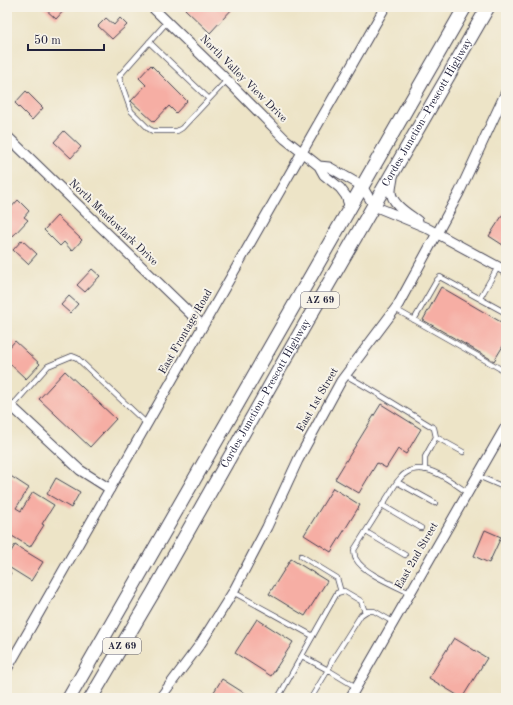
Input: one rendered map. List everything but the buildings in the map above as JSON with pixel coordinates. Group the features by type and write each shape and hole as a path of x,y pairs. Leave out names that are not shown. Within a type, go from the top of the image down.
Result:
{"main road":[{"name":"Cordes Junction–Prescott Highway","path":"69,698 465,7"},
{"name":"Cordes Junction–Prescott Highway","path":"91,698 153,593 280,367 488,7"}],"street":[{"name":"North Valley View Drive","path":"152,7 285,139 319,166 324,175 340,188 346,196 350,208"},
{"name":"East Frontage Road","path":"7,669 385,7"},
{"name":"East 1st Street","path":"160,698 201,643 233,592 267,527 298,460 345,375 394,309 460,193 506,92"},
{"name":"North Meadowlark Drive","path":"7,136 203,326"},
{"name":"North Valley View Drive","path":"319,166 329,167 362,186 374,206"},
{"path":"394,171 391,192 392,197 425,227"},
{"path":"374,206 425,227 502,268"},
{"path":"9,404 80,470 110,489"},
{"name":"East 2nd Street","path":"350,698 506,426"}],"lane":[{"path":"167,22 120,74 119,77 131,112 135,117 153,131 177,131 182,128 227,80"},
{"path":"149,42 209,99"},
{"path":"480,298 502,268"},
{"path":"414,320 438,278 442,277 506,313"},
{"path":"394,309 506,372"},
{"path":"9,404 48,366 72,356 77,358 147,424"},
{"path":"345,375 377,392 434,428 436,437 425,457 425,470"},
{"path":"436,437 463,452"},
{"path":"410,593 367,571 355,558 354,550 397,482 405,473 415,469 434,472 468,493"},
{"path":"478,476 506,488"},
{"path":"397,482 435,503"},
{"path":"382,505 421,528"},
{"path":"366,532 405,555"},
{"path":"301,556 337,578 341,592"},
{"path":"278,698 337,594 344,591 361,601 365,612"},
{"path":"233,592 313,636"},
{"path":"311,698 360,615 370,610 393,622"},
{"path":"302,656 356,687"}]}
